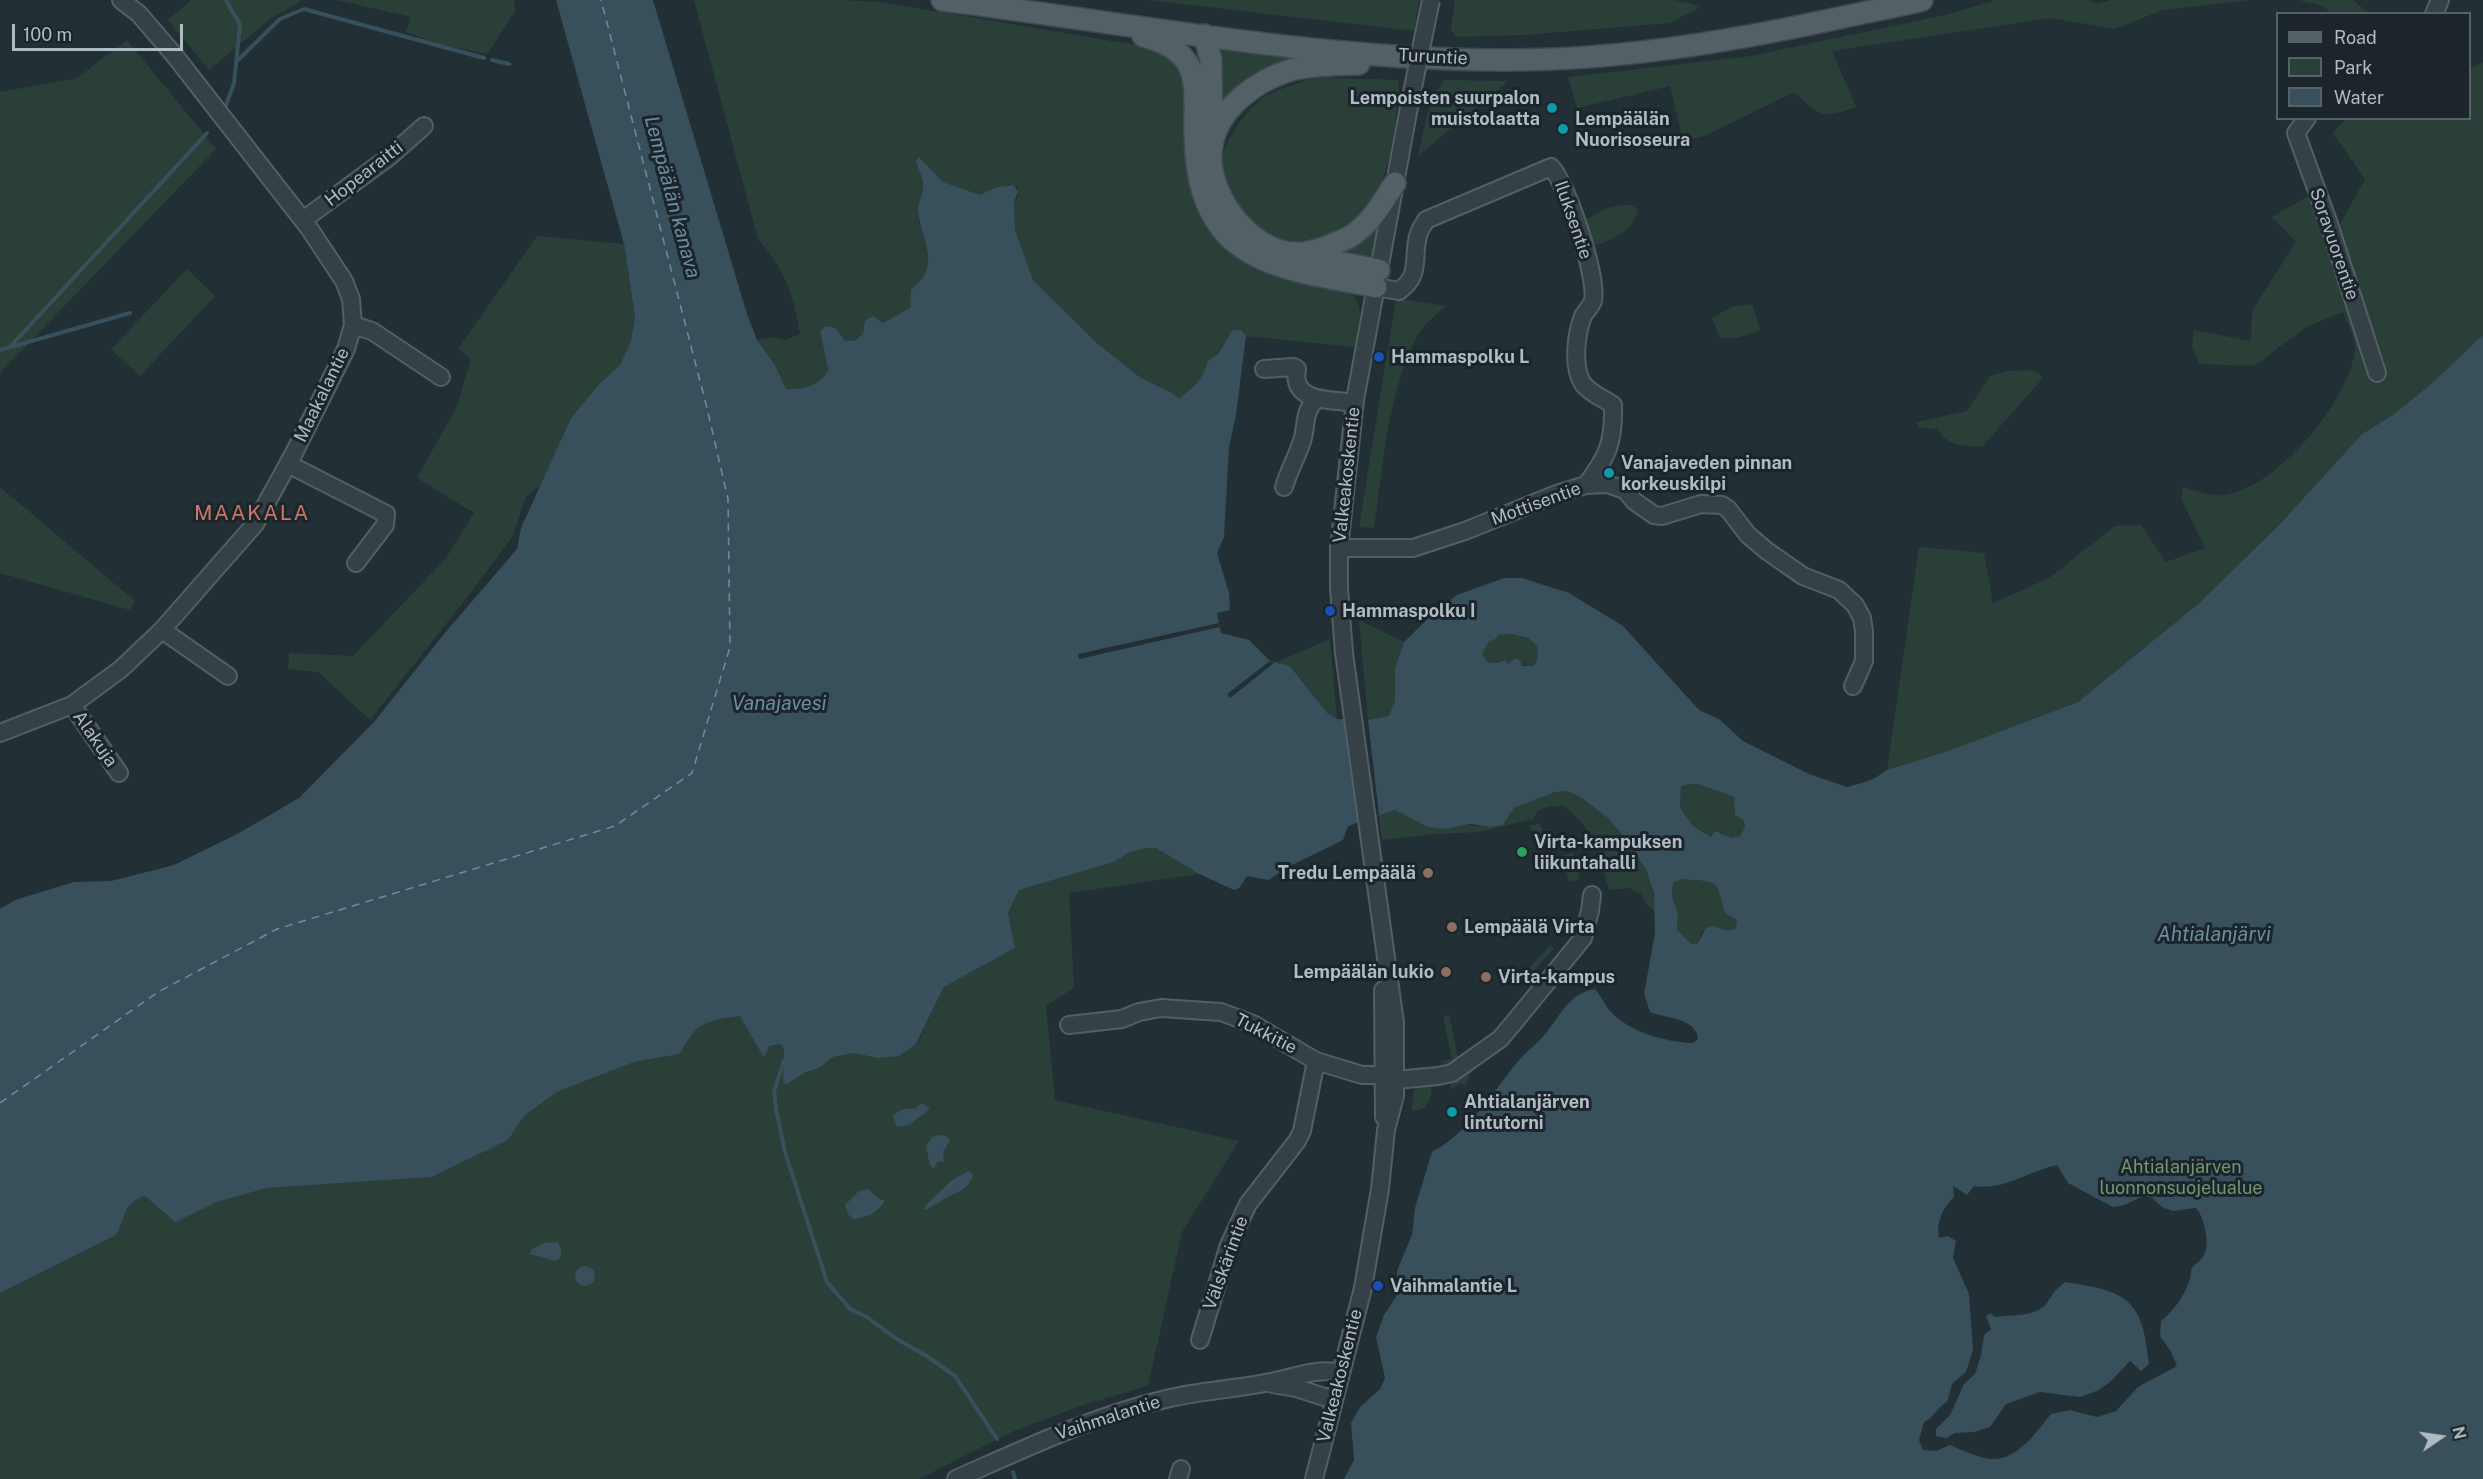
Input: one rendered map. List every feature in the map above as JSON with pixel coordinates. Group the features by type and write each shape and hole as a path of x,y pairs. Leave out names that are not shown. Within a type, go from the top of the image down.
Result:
{"main road":[{"name":"Turuntie","path":"942,0 1294,47 1456,59 1502,60 1593,56 1700,43 1811,24 1922,0"},
{"path":"1041,12 1137,35 1171,46 1187,62 1192,77 1197,171 1204,196 1215,220 1231,238 1257,256 1289,268 1377,279"},
{"path":"1204,35 1211,60 1212,159 1222,200 1235,220 1262,242 1377,279"},
{"path":"1212,145 1226,113 1240,98 1257,85 1290,70 1310,66 1456,59"},
{"path":"1295,254 1322,249 1357,232 1380,207 1395,183"}],"street":[{"name":"Maakalantie","path":"0,733 72,705 121,669 162,630 255,524 346,350 353,325 351,299 344,281 303,220 175,56 139,14 121,0"},
{"name":"Valkeakoskentie","path":"1314,1479 1363,1288 1374,1231 1386,1130 1383,1117 1390,1077 1382,995 1385,954 1351,706 1340,597 1339,548 1354,403 1431,0"},
{"name":"Soravuorentie","path":"2306,120 2296,133 2329,224 2378,373"},
{"name":"Hopearaitti","path":"303,220 389,157 424,126"},
{"name":"Iluksentie","path":"1377,279 1399,291 1407,285 1413,277 1419,233 1426,220 1543,168 1551,167 1559,175 1593,281 1593,302 1582,318 1577,342 1579,376 1590,390 1613,405 1609,449 1604,462 1586,485"},
{"path":"353,325 372,331 441,377"},
{"path":"1264,369 1294,366 1298,369 1297,382 1305,394 1316,400 1354,403"},
{"path":"1284,487 1304,437 1307,412 1316,400"},
{"path":"288,464 386,514 385,525 357,563"},
{"name":"Mottisentie","path":"1339,548 1413,548 1465,531 1559,493 1586,485 1607,484 1625,490 1634,501 1654,515 1662,516 1701,504 1722,505 1767,551 1803,576 1839,590 1856,605 1862,618 1864,631 1864,661 1852,686"},
{"path":"162,630 228,676"},
{"name":"Alakuja","path":"72,705 119,773"},
{"name":"Tukkitie","path":"1069,1025 1122,1019 1139,1012 1161,1008 1221,1012 1253,1024 1316,1061 1362,1075 1422,1079 1452,1073 1500,1039 1583,938 1592,896"},
{"name":"Välskärintie","path":"1200,1340 1229,1245 1248,1204 1297,1141 1302,1131 1316,1061"},
{"name":"Vaihmalantie","path":"956,1479 1031,1445 1110,1414 1171,1398 1268,1383 1327,1370 1341,1373"},
{"name":"Vaihmalantie","path":"1268,1383 1296,1388 1334,1400"}],"green space":[{"path":"191,0 302,0 271,18 209,70 168,20"},
{"path":"337,0 514,0 516,10 487,54 442,45 406,32 411,17"},
{"path":"694,0 881,2 1159,49 1175,62 1184,84 1194,194 1352,294 1360,312 1355,347 1246,336 1241,330 1232,330 1219,353 1207,362 1200,378 1179,400 1172,393 1141,378 1098,344 1033,280 1015,230 1014,202 1018,197 1017,188 1014,185 997,187 980,196 943,182 919,157 923,187 918,204 919,219 928,261 927,270 911,290 910,308 883,323 873,316 865,320 863,333 856,340 845,341 839,332 822,343 827,364 825,376 810,386 786,389 775,365 757,340 775,337 786,340 800,334 794,306 782,273 758,239"},
{"path":"1148,0 1419,0 1414,31"},
{"path":"1455,0 1674,0 1702,6 1670,23 1525,35 1458,37 1451,29"},
{"path":"1996,0 2089,0 2096,4 2111,0 2251,0 2163,10 2115,29 2051,18 1832,51 1856,107 1835,113 1822,113 1809,106 1794,92 1705,136 1683,141 1670,86 1577,108 1568,77 1751,56 1949,14"},
{"path":"2298,0 2353,0 2368,12 2330,12 2323,6"},
{"path":"127,40 216,149 0,373 0,92 77,78"},
{"path":"1218,47 1309,60 1223,109"},
{"path":"2483,63 2483,335 2431,384 2393,415 2362,434 2279,525 2198,604 2078,702 1951,750 1887,770 1919,547 1984,553 1993,603 2049,578 2115,526 2141,525 2166,562 2205,548 2181,499 2183,487 2209,494 2224,495 2245,489 2266,477 2287,460 2307,440 2339,394 2350,372 2355,347 2343,312 2306,327 2254,366 2199,364 2192,347 2194,330 2251,341 2252,311 2296,242 2272,217 2312,194 2340,225 2365,179 2333,133 2345,120 2471,120 2471,68"},
{"path":"1315,77 1399,80 1394,134 1380,187 1361,218 1326,237 1310,241 1281,239 1267,233 1243,213 1226,185 1221,170 1221,161 1223,152 1236,127 1260,100 1278,90"},
{"path":"1444,80 1508,81 1418,156 1430,107"},
{"path":"1632,205 1638,210 1630,225 1621,234 1593,247 1585,220 1608,208"},
{"path":"1381,221 1371,263 1316,253"},
{"path":"537,236 624,244 635,317 631,341 620,365 600,383 571,418 542,483 526,497 512,537 370,720 318,672 288,669 289,653 353,656 446,558 474,513 417,478 457,406 471,359 458,349"},
{"path":"187,269 215,296 140,376 111,349"},
{"path":"1396,298 1446,306 1419,333 1404,366 1387,434 1374,528 1359,527"},
{"path":"1752,304 1760,330 1738,338 1720,338 1712,318 1731,307"},
{"path":"2009,371 2037,372 2043,378 1982,447 1956,444 1946,439 1938,429 1920,428 1917,425 1917,422 1967,411 1990,376"},
{"path":"0,487 135,601 130,610 0,573"},
{"path":"1359,620 1404,642 1395,668 1395,700 1389,716 1368,720"},
{"path":"1511,634 1528,638 1537,646 1538,657 1534,666 1508,664 1502,661 1487,662 1482,654 1489,640 1496,639 1498,635"},
{"path":"1330,639 1337,719 1328,714 1291,666 1274,663"},
{"path":"1688,784 1698,784 1735,797 1735,815 1743,820 1745,827 1740,836 1732,838 1720,832 1712,837 1693,826 1680,808 1681,788"},
{"path":"1567,791 1578,795 1600,810 1637,851 1650,879 1655,912 1641,894 1630,888 1609,890 1599,853 1590,833 1563,805 1541,809 1533,819 1480,832 1382,840 1379,815 1395,810 1428,827 1444,829 1462,825 1480,826 1505,822 1514,808 1555,792"},
{"path":"1540,823 1543,834 1549,833 1552,846 1539,849 1530,826"},
{"path":"1156,848 1199,874 1069,893 1074,988 1046,1006 1055,1100 1239,1141 1182,1232 1148,1386 1086,1404 1014,1431 919,1479 0,1479 0,1293 116,1235 128,1207 137,1199 145,1196 175,1221 217,1202 267,1188 432,1177 508,1140 525,1115 557,1092 634,1062 680,1054 697,1029 710,1022 728,1017 740,1015 764,1058 769,1046 781,1044 784,1051 783,1081 786,1085 804,1073 819,1068 833,1057 854,1053 877,1058 917,1044 944,987 1015,948 1008,913 1019,890 1114,862 1130,852"},
{"path":"1573,853 1580,879 1569,882 1562,856"},
{"path":"1682,879 1709,882 1717,887 1725,913 1737,920 1736,928 1728,931 1719,928 1702,932 1697,944 1690,944 1677,930 1678,913 1672,896 1673,883"},
{"path":"1550,945 1554,948 1526,981 1521,977"},
{"path":"1449,1015 1458,1058 1443,1065 1443,1061 1452,1059 1443,1016"},
{"path":"1472,1068 1466,1086 1460,1083 1452,1090 1450,1079"},
{"path":"1429,1084 1432,1089 1426,1106 1420,1110 1411,1110 1415,1086"}],"water":[{"path":"556,0 653,0 747,314 757,340 775,365 786,389 811,386 825,375 828,369 820,331 826,326 836,328 845,341 856,340 863,333 865,320 873,316 883,323 910,308 911,290 921,280 928,261 918,209 923,187 916,160 919,157 943,182 980,195 997,187 1014,185 1018,192 1014,202 1015,230 1033,280 1098,344 1141,378 1172,393 1179,399 1200,379 1207,362 1219,353 1232,330 1241,330 1246,336 1236,415 1229,447 1224,537 1217,553 1229,593 1230,610 1217,613 1221,633 1249,640 1270,661 1290,666 1328,714 1337,719 1368,720 1389,716 1395,700 1395,668 1404,642 1457,595 1504,578 1522,578 1569,593 1623,626 1699,710 1719,719 1743,741 1809,774 1847,787 1875,778 1887,770 1951,750 2078,702 2198,604 2279,525 2362,434 2393,415 2431,384 2483,335 2483,1479 1344,1479 1354,1460 1351,1423 1360,1407 1380,1389 1385,1378 1376,1337 1384,1315 1397,1295 1397,1271 1412,1235 1415,1208 1432,1152 1458,1134 1520,1059 1546,1033 1566,1006 1586,991 1595,989 1611,1012 1628,1026 1639,1031 1683,1042 1693,1043 1698,1039 1692,1026 1650,1012 1644,994 1655,933 1654,894 1647,871 1631,845 1608,818 1582,798 1567,791 1555,792 1514,808 1503,825 1490,827 1471,824 1444,829 1428,827 1395,810 1348,826 1343,840 1288,867 1269,880 1247,876 1239,888 1234,890 1199,874 1156,848 1130,852 1114,862 1019,890 1008,913 1015,948 944,987 916,1044 899,1056 877,1058 854,1053 833,1057 819,1068 804,1073 786,1085 783,1081 784,1051 781,1044 769,1046 764,1058 740,1016 710,1022 691,1035 680,1054 634,1062 557,1092 525,1115 508,1140 432,1177 267,1188 217,1202 175,1222 145,1196 137,1199 128,1207 116,1235 0,1293 0,909 15,900 74,882 111,881 174,865 241,832 299,798 374,722 444,634 517,549 521,528 571,418 600,383 620,365 631,341 635,317 624,244","holes":["1511,634 1528,638 1537,646 1538,657 1534,666 1522,666 1520,660 1515,658 1508,664 1506,660 1497,663 1487,662 1482,654 1489,641 1496,639 1498,635","1698,784 1734,797 1735,815 1743,820 1745,827 1740,836 1732,838 1715,831 1711,837 1693,826 1680,808 1681,787","1682,879 1713,884 1717,887 1725,913 1737,920 1736,928 1728,931 1714,926 1706,928 1697,944 1691,944 1677,930 1678,913 1672,896 1673,883","2057,1165 2068,1183 2113,1207 2144,1196 2152,1198 2162,1207 2173,1211 2196,1208 2199,1212 2206,1235 2205,1254 2192,1268 2189,1282 2181,1298 2161,1321 2160,1336 2177,1366 2138,1387 2116,1411 2097,1417 2070,1410 2051,1414 2027,1442 2013,1454 2005,1457 1984,1458 1950,1445 1936,1451 1923,1450 1919,1440 1924,1422 1947,1402 1952,1384 1966,1372 1973,1350 1969,1294 1953,1258 1956,1241 1948,1236 1939,1238 1938,1232 1943,1211 1954,1197 1953,1186 1967,1195 1974,1186 1996,1186"]},
{"path":"922,1103 930,1109 909,1125 897,1127 893,1117 895,1114 916,1108"},
{"path":"940,1135 950,1140 943,1152 944,1162 938,1161 934,1169 930,1166 926,1146 932,1137"},
{"path":"969,1171 973,1174 965,1188 924,1210 926,1205 952,1180"},
{"path":"868,1189 885,1201 871,1214 853,1219 848,1214 845,1205 859,1191"},
{"path":"558,1242 561,1257 555,1261 530,1254 532,1249 544,1243"},
{"path":"585,1266 592,1269 595,1276 592,1283 585,1286 578,1283 575,1276 578,1269"},
{"path":"2065,1282 2103,1289 2117,1294 2128,1302 2136,1311 2142,1325 2149,1364 2141,1371 2130,1361 2099,1390 2080,1397 2040,1392 2006,1404 1990,1427 1974,1432 1955,1433 1946,1438 1936,1436 1936,1429 1950,1415 1964,1384 1975,1374 1984,1335 1991,1329 1986,1316 1991,1313 1995,1317 2035,1312 2046,1304"}],"pier":[{"path":"1219,623 1220,627 1079,659 1078,654"},
{"path":"1270,661 1274,663 1230,698 1227,694"},
{"path":"1345,719 1368,720 1379,815 1360,821"}],"waterway":[{"path":"225,108 234,83 240,25 226,0"},
{"path":"236,62 280,19 304,9 484,58"},
{"path":"492,60 509,64"},
{"path":"10,347 207,133"},
{"path":"0,350 130,313"},
{"path":"784,1061 774,1091 776,1109 785,1152 827,1282 850,1309 867,1317 895,1338 955,1376 997,1439"},
{"path":"1013,1472 1015,1479"}],"ferry route":[{"path":"0,1103 158,992 277,929 615,826 692,773 730,647 728,499 706,404 601,0"}],"place":[{"name":"Lempoisten suurpalon muistolaatta","path":"1552,108"},
{"name":"Lempäälän Nuorisoseura","path":"1563,129"},
{"name":"Hammaspolku L","path":"1379,357"},
{"name":"Vanajaveden pinnan korkeuskilpi","path":"1609,473"},
{"name":"Hammaspolku I","path":"1330,611"},
{"name":"Virta-kampuksen liikuntahalli","path":"1522,852"},
{"name":"Tredu Lempäälä","path":"1428,873"},
{"name":"Lempäälä Virta","path":"1452,927"},
{"name":"Lempäälän lukio","path":"1446,972"},
{"name":"Virta-kampus","path":"1486,977"},
{"name":"Ahtialanjärven lintutorni","path":"1452,1112"},
{"name":"Vaihmalantie L","path":"1378,1286"}],"district":[{"name":"MAAKALA","path":"252,514"}],"water label":[{"name":"Lempäälän kanava","path":"672,197"},
{"name":"Vanajavesi","path":"779,704"},
{"name":"Ahtialanjärvi","path":"2214,935"}],"park label":[{"name":"Ahtialanjärven luonnonsuojelualue","path":"2181,1177"}]}
